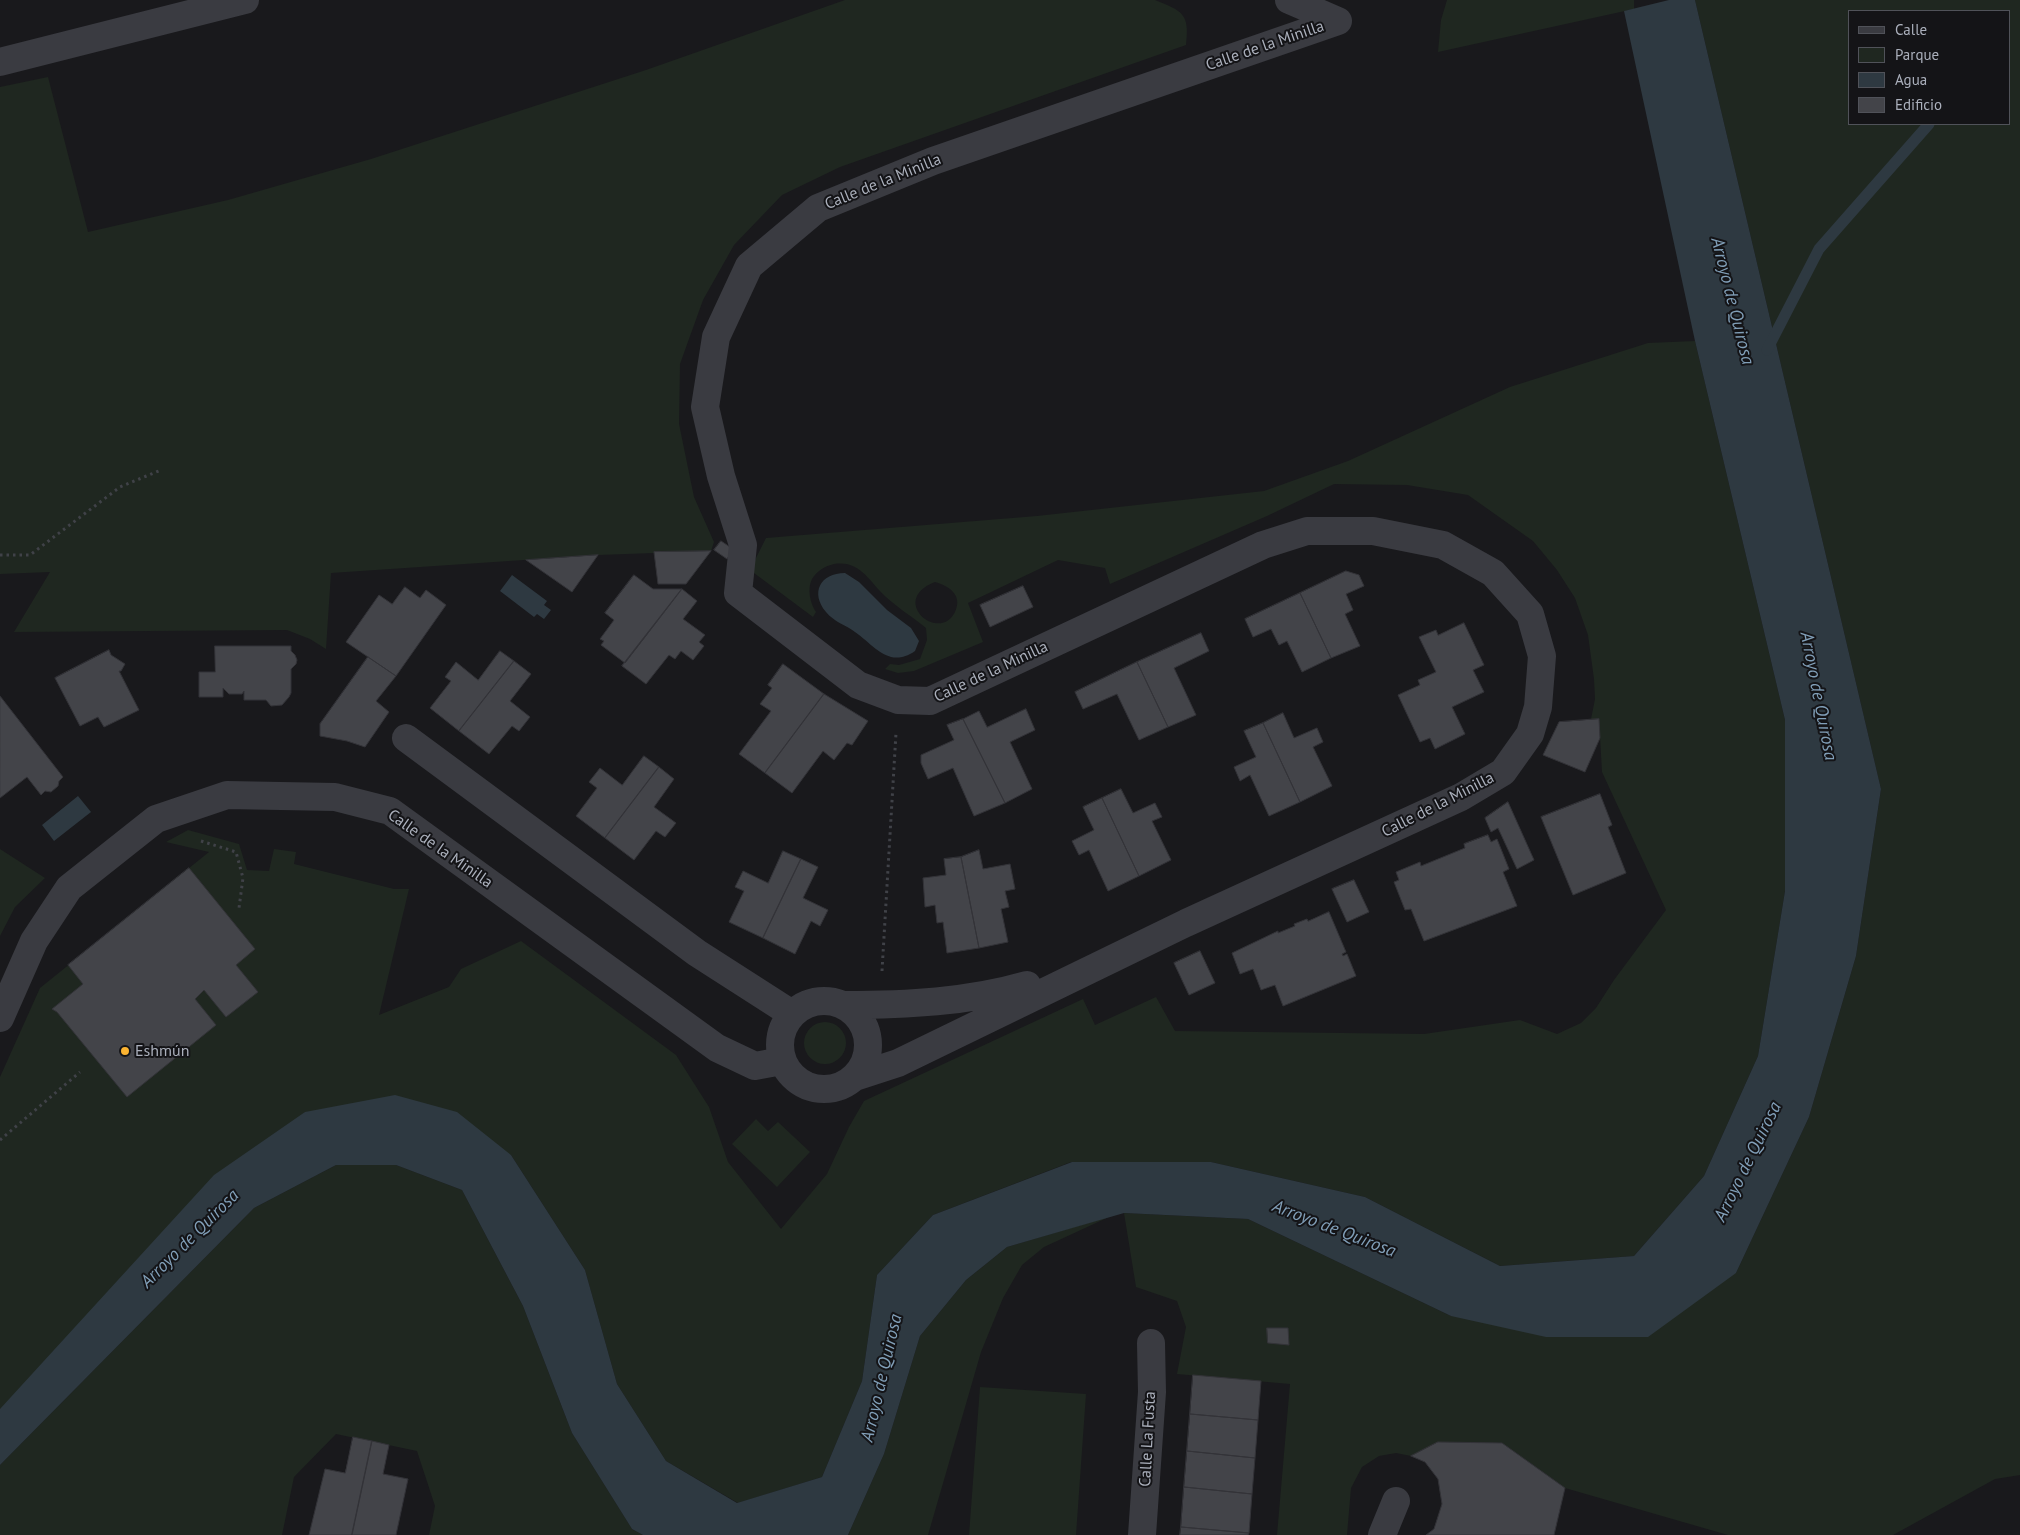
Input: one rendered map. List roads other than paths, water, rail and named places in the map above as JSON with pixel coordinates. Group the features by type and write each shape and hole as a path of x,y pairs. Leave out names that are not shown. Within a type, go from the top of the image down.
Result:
{"street":[{"path":"0,62 245,0"},
{"name":"Calle de la Minilla","path":"855,1077 898,1062 1096,966 1461,797 1503,772 1530,734 1538,707 1542,656 1530,614 1493,573 1443,545 1373,530 1307,531 1263,545 930,701 898,700 858,685 738,593 743,545 720,476 705,407 716,337 749,266 818,208 932,161 1338,21 1289,0"},
{"path":"406,738 697,952 792,1014"},
{"name":"Calle de la Minilla","path":"0,1018 34,941 70,888 156,819 227,795 335,796 390,811 717,1048 755,1066 782,1061"},
{"name":"Calle de la Minilla","path":"844,1005 938,1002 995,995 1096,966"},
{"path":"830,1000 844,1005 855,1013 864,1024 868,1038 868,1052 864,1065 855,1077 843,1085 829,1089 815,1089 801,1083 790,1074 782,1061 779,1049 780,1036 784,1024 792,1014 803,1006 816,1001 830,1000"},
{"name":"Calle La Fusta","path":"1142,1535 1152,1392 1151,1343"},
{"path":"1382,1535 1396,1501"}],"water":[{"name":"Arroyo de Quirosa","path":"1669,0 1695,0 1881,789 1856,956 1809,1117 1736,1273 1648,1337 1546,1337 1451,1316 1248,1219 1124,1213 1007,1247 966,1280 920,1336 884,1454 848,1535 643,1535 632,1529 572,1433 523,1306 462,1190 396,1165 336,1165 254,1208 0,1465 0,1409 214,1175 305,1112 395,1095 457,1112 511,1155 585,1270 617,1384 666,1461 737,1503 822,1477 862,1381 877,1275 933,1215 1072,1162 1211,1162 1365,1197 1500,1266 1634,1256 1704,1176 1758,1056 1785,891 1785,720 1695,341 1624,11"},
{"path":"845,573 859,582 887,610 911,628 919,641 915,651 897,658 883,654 826,612 819,598 818,591 820,585 829,576"},
{"path":"512,575 547,601 544,605 551,610 544,619 537,614 534,617 500,591"},
{"path":"78,796 91,812 54,841 42,825"}],"waterway":[{"path":"1767,350 1819,249 1928,125"}],"place":[{"name":"Eshmún","path":"125,1051"}]}
